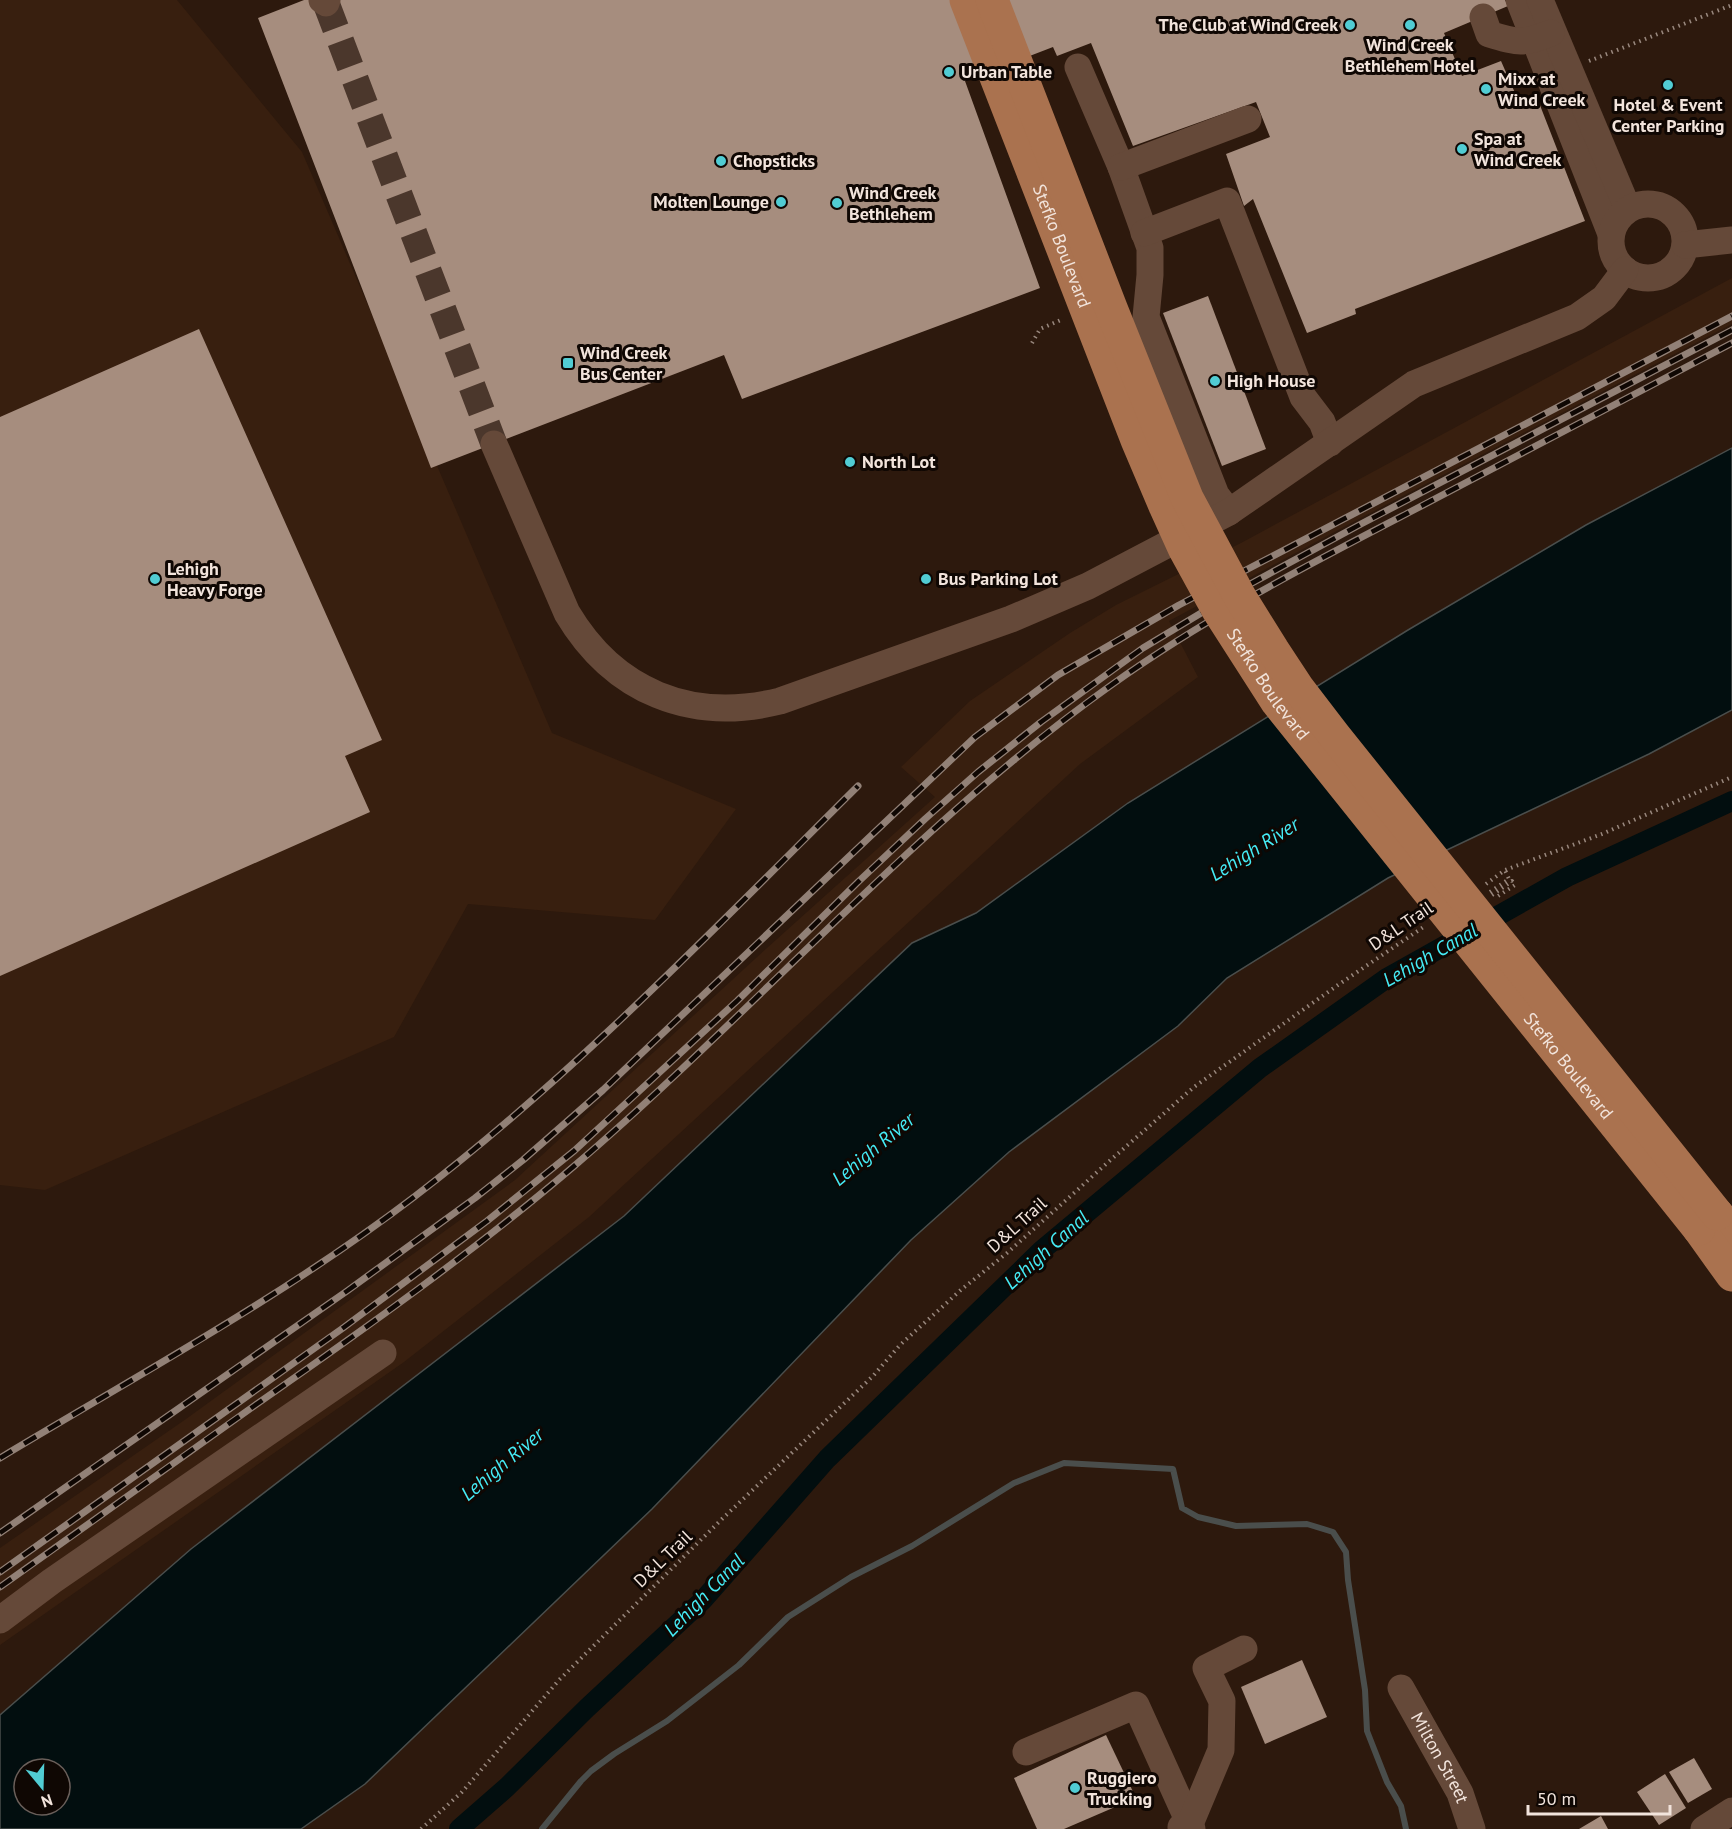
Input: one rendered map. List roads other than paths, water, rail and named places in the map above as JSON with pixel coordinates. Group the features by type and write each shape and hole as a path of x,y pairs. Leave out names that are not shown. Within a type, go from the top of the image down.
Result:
{"main road":[{"name":"Stefko Boulevard","path":"966,0 1137,440 1184,548 1218,610 1284,710 1716,1225"},
{"name":"Stefko Boulevard","path":"992,0 1187,498 1240,597 1298,688 1716,1225 1732,1275"}],"street":[{"path":"1519,0 1544,36 1628,210"},
{"path":"1540,0 1544,36 1611,234"},
{"path":"1483,17 1490,34 1514,43 1544,36"},
{"path":"1078,67 1121,167 1150,248 1146,317 1216,495 1229,513"},
{"path":"1121,167 1248,119"},
{"path":"1144,233 1227,201 1303,397 1322,422 1330,443"},
{"path":"1645,203 1658,205 1669,210 1678,219 1684,230 1683,254 1667,273 1643,278 1625,270 1614,258 1610,246 1611,234 1615,222 1628,210 1645,203"},
{"path":"1685,244 1732,240"},
{"path":"494,444 567,613 576,629 597,653 617,671 659,697 695,705 732,708 760,706 780,701 1011,619 1088,586 1229,513 1414,384 1577,317 1604,298 1625,270"},
{"path":"0,1620 52,1581 383,1353"},
{"path":"1186,1827 1221,1750 1222,1701 1206,1668 1244,1649"},
{"name":"Milton Street","path":"1401,1688 1460,1793 1472,1829"},
{"path":"1026,1752 1136,1705 1186,1827"},
{"path":"1704,1829 1732,1811"}],"water":[{"name":"Lehigh River","path":"1732,448 1732,710 1649,754 1388,878 1227,978 1178,1026 1009,1152 911,1240 652,1509 365,1784 301,1829 0,1829 0,1715 191,1549 624,1216 912,943 976,913 1128,803 1408,630 1586,525"}],"waterway":[{"name":"Lehigh Canal","path":"459,1829 507,1787 587,1708 703,1600 827,1459 1042,1250 1260,1068 1387,978 1567,877 1732,801"},
{"path":"542,1829 591,1771 667,1721 739,1665 788,1617 851,1577 912,1546 1014,1483 1064,1463 1173,1469 1182,1508 1198,1517 1236,1526 1307,1524 1333,1532 1346,1552 1348,1580 1365,1690 1367,1731 1387,1782 1401,1806 1406,1829"}],"tunnel":[{"path":"326,3 494,444"}],"railway":[{"path":"0,1533 347,1291 475,1198 523,1160 603,1090 975,737 1058,675 1179,605 1732,316"},
{"path":"0,1572 343,1328 487,1221 574,1151 737,1001 858,882 978,772 1041,722 1143,648 1241,589 1361,524 1732,330"},
{"path":"0,1587 376,1320 535,1199 641,1107 836,920 969,798 1038,740 1110,686 1181,638 1293,573 1732,343"},
{"path":"0,1458 263,1301 365,1233 414,1197 473,1150 588,1050 643,999 858,786"}],"place":[{"name":"The Club at Wind Creek","path":"1350,25"},
{"name":"Wind Creek Bethlehem Hotel","path":"1410,25"},
{"name":"Urban Table","path":"949,72"},
{"name":"Hotel & Event Center Parking","path":"1668,85"},
{"name":"Mixx at Wind Creek","path":"1486,89"},
{"name":"Spa at Wind Creek","path":"1462,149"},
{"name":"Chopsticks","path":"721,161"},
{"name":"Molten Lounge","path":"781,202"},
{"name":"Wind Creek Bethlehem","path":"837,203"},
{"name":"Wind Creek Bus Center","path":"568,363"},
{"name":"High House","path":"1215,381"},
{"name":"North Lot","path":"850,462"},
{"name":"Lehigh Heavy Forge","path":"155,579"},
{"name":"Bus Parking Lot","path":"926,579"},
{"name":"Ruggiero Trucking","path":"1075,1788"}]}
